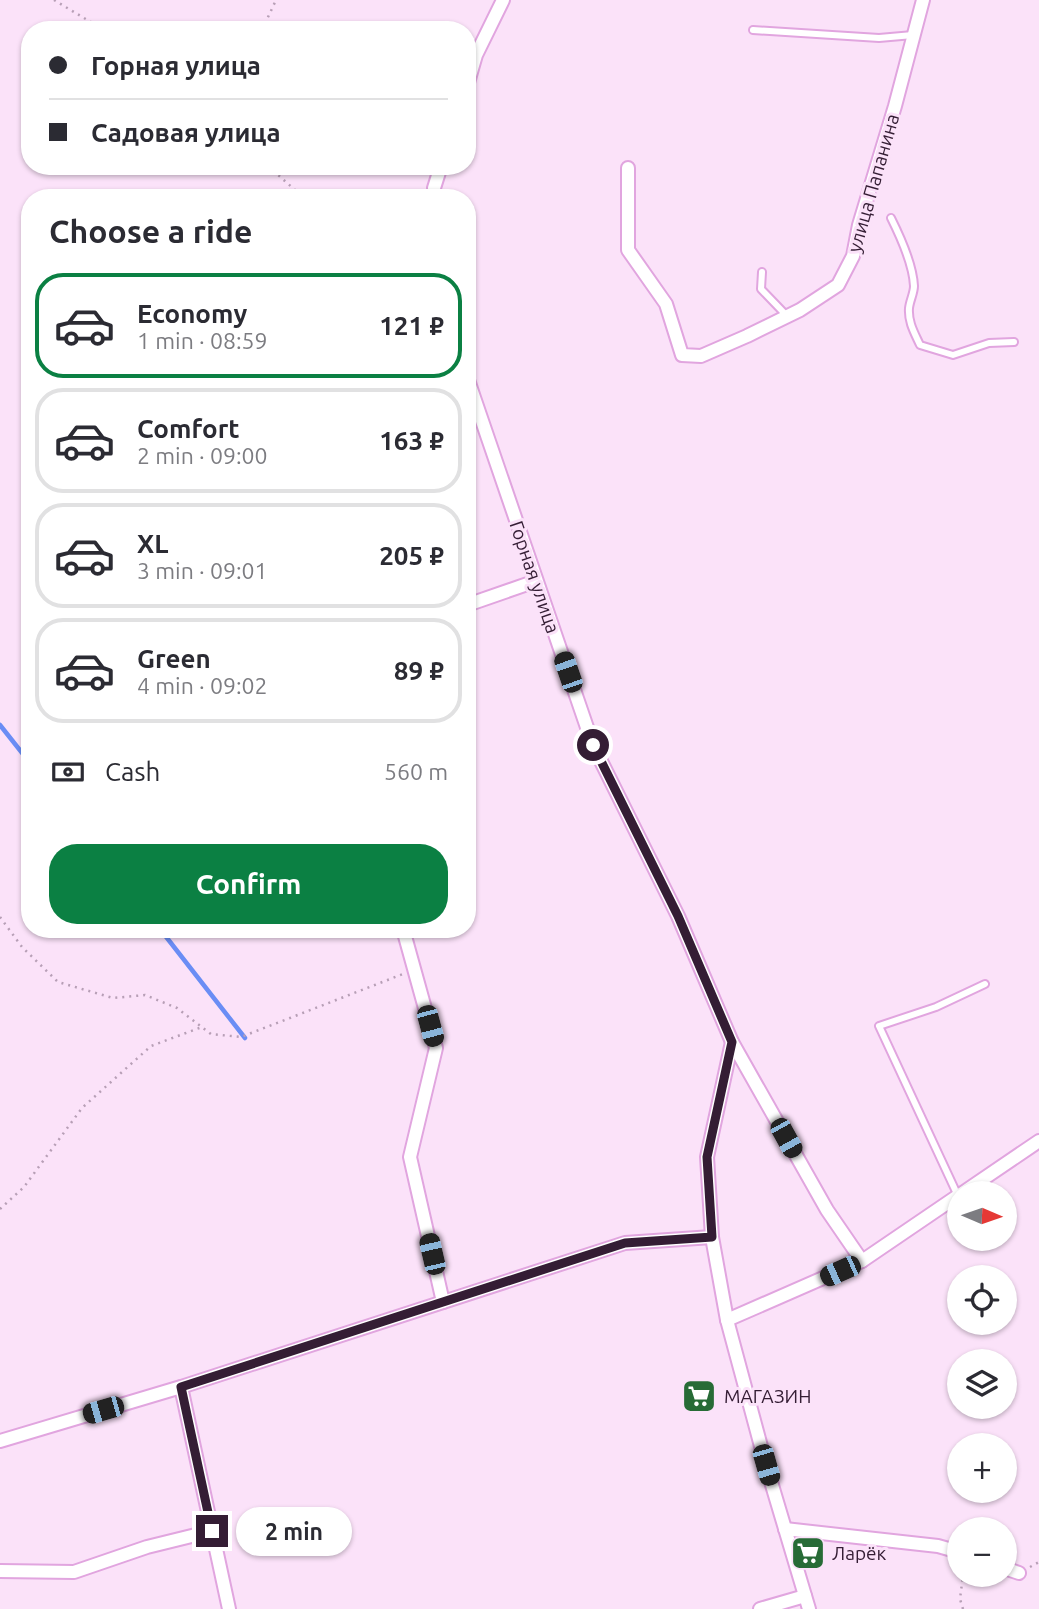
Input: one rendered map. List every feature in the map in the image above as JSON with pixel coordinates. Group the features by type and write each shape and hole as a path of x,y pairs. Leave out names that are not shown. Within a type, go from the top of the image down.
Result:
{"street":[{"path":"476,58 503,0"},
{"name":"улица Папанина","path":"628,168 628,250 666,304 681,355 701,356 787,316 838,285 853,256 859,225 923,0"},
{"name":"Горная улица","path":"476,404 593,745 678,916 732,1042 827,1210 862,1261"},
{"path":"476,602 536,581"},
{"path":"405,938 436,1048 410,1157 443,1302"},
{"path":"732,1042 707,1157 712,1237 727,1320 807,1603 760,1609"},
{"path":"980,1181 1039,1141"},
{"path":"727,1320 862,1261 947,1203"},
{"path":"0,1441 181,1387 625,1243 712,1237"},
{"path":"181,1387 229,1609"},
{"path":"785,1529 947,1549"},
{"path":"0,1571 74,1573 147,1547 212,1531"}],"lane":[{"path":"753,30 879,38 913,35"},
{"path":"891,218 909,258 914,288 909,307 909,322 920,345 953,355 989,343 1014,342"},
{"path":"762,272 761,289 787,316"},
{"path":"952,1181 879,1026 936,1007 985,984"}],"path":[{"path":"54,0 89,21"},
{"path":"266,21 276,0"},
{"path":"278,175 294,189"},
{"path":"0,917 22,947 58,982 113,998 145,995 177,1008 211,1034 240,1037 414,970"},
{"path":"0,1209 24,1187 82,1108 150,1046 202,1027"},
{"path":"962,1587 960,1599 963,1609"}],"waterway":[{"path":"0,725 21,752"},
{"path":"167,938 245,1038"}],"place":[{"name":"МАГАЗИН","path":"699,1396"},
{"name":"Ларёк","path":"808,1553"}],"route":[{"path":"212,1531 181,1387 625,1243 712,1237 707,1157 732,1042 678,916 593,745"}]}
